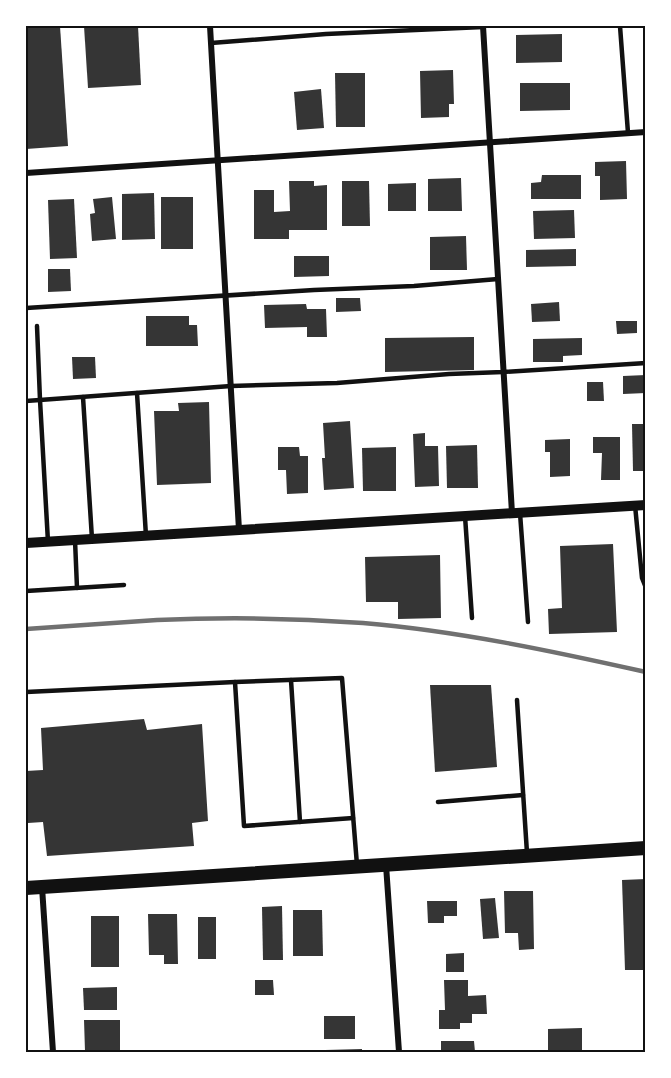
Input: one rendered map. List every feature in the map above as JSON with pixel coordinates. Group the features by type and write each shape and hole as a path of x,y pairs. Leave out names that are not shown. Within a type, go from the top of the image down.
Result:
{"main road":[{"path":"26,888 645,848"}],"street":[{"path":"210,26 239,531"},
{"path":"483,26 503,372 516,513"},
{"path":"26,172 645,132"},
{"path":"26,543 640,505"},
{"path":"386,864 399,1053"},
{"path":"42,887 53,1053"}],"lane":[{"path":"211,44 326,34 483,26"},
{"path":"620,26 628,133"},
{"path":"26,308 414,286 498,279"},
{"path":"37,326 48,542"},
{"path":"26,401 231,386 337,383 645,363"},
{"path":"137,393 146,536"},
{"path":"83,397 92,539"},
{"path":"640,505 642,578 645,588"},
{"path":"516,513 528,622"},
{"path":"465,516 472,618"},
{"path":"75,540 77,588"},
{"path":"26,591 124,585"},
{"path":"26,692 342,678 357,866"},
{"path":"291,680 300,822"},
{"path":"235,682 244,826 353,818"},
{"path":"517,700 527,855"},
{"path":"438,802 523,795"}],"building":[{"path":"60,26 68,146 26,149 26,28"},
{"path":"84,26 138,26 141,85 88,88"},
{"path":"562,34 562,62 516,63 516,35"},
{"path":"453,70 454,104 449,104 449,117 421,118 420,71"},
{"path":"335,73 365,73 365,127 336,127"},
{"path":"520,83 570,83 570,110 520,111"},
{"path":"321,89 324,128 297,130 294,92"},
{"path":"626,161 627,199 600,200 600,176 595,176 595,162"},
{"path":"542,175 581,175 581,199 531,199 531,183 541,182"},
{"path":"461,178 462,211 428,211 428,179"},
{"path":"289,181 314,181 314,186 327,185 327,230 289,230 289,239 254,239 254,190 274,190 274,212 290,211"},
{"path":"342,181 369,181 370,226 342,226"},
{"path":"416,183 416,211 388,211 388,184"},
{"path":"154,193 155,239 122,240 122,194"},
{"path":"112,197 116,239 92,241 90,214 95,213 93,199"},
{"path":"161,197 193,197 193,249 161,249"},
{"path":"74,199 77,258 50,259 48,200"},
{"path":"574,210 575,238 534,239 533,211"},
{"path":"466,236 467,270 430,270 430,237"},
{"path":"576,249 576,266 526,267 526,250"},
{"path":"294,256 329,256 329,276 294,277"},
{"path":"48,269 70,269 71,291 48,292"},
{"path":"336,298 360,298 361,311 336,312"},
{"path":"559,302 560,321 532,322 531,304"},
{"path":"306,304 307,309 326,309 327,337 307,337 307,327 265,328 264,305"},
{"path":"146,316 189,316 189,325 197,325 198,346 146,346"},
{"path":"616,321 637,321 637,333 617,334"},
{"path":"474,337 474,370 385,372 385,338"},
{"path":"582,338 582,355 563,356 563,362 533,362 533,339"},
{"path":"72,357 95,357 96,378 73,379"},
{"path":"646,375 646,393 623,394 623,376"},
{"path":"587,382 603,382 604,401 587,401"},
{"path":"209,402 211,483 157,485 154,411 179,411 178,403"},
{"path":"350,421 354,488 324,490 323,423"},
{"path":"632,424 646,424 646,471 633,471"},
{"path":"425,433 425,446 438,446 439,486 415,487 413,434"},
{"path":"593,437 620,437 620,480 601,480 602,453 593,453"},
{"path":"570,439 570,476 550,477 550,452 545,452 545,440"},
{"path":"477,445 478,488 447,488 446,446"},
{"path":"278,447 299,447 300,456 308,456 308,493 287,494 286,470 278,470"},
{"path":"396,447 396,491 363,491 362,448"},
{"path":"613,544 617,632 549,634 548,609 562,608 560,546"},
{"path":"440,555 441,618 398,619 398,602 366,602 365,557"},
{"path":"430,685 491,685 497,767 435,772"},
{"path":"144,719 147,730 202,724 208,821 192,823 194,846 47,856 43,822 28,823 26,838 26,771 43,770 41,728"},
{"path":"646,879 646,970 625,970 622,880"},
{"path":"504,891 533,891 534,949 519,950 518,933 505,933"},
{"path":"495,898 499,938 483,939 480,899"},
{"path":"427,901 457,901 457,916 444,916 444,923 428,923"},
{"path":"282,906 283,960 263,960 262,907"},
{"path":"293,910 322,910 323,956 293,956"},
{"path":"148,914 177,914 178,964 164,964 164,955 149,955"},
{"path":"91,916 119,916 119,967 91,967"},
{"path":"198,917 216,917 216,959 198,959"},
{"path":"464,953 464,972 446,972 446,954"},
{"path":"255,980 273,980 274,995 255,995"},
{"path":"444,980 468,980 468,996 486,995 487,1014 472,1014 472,1023 460,1023 460,1029 439,1029 439,1010 445,1010"},
{"path":"117,987 117,1010 84,1010 83,988"},
{"path":"324,1016 355,1016 355,1039 324,1039"},
{"path":"84,1020 120,1020 120,1051 85,1051"},
{"path":"582,1028 582,1052 548,1052 548,1029"},
{"path":"441,1041 474,1041 475,1052 441,1052"},
{"path":"362,1049 362,1052 325,1052 325,1050"}],"railway":[{"path":"26,629 209,618 363,623 470,636 646,672"}]}
